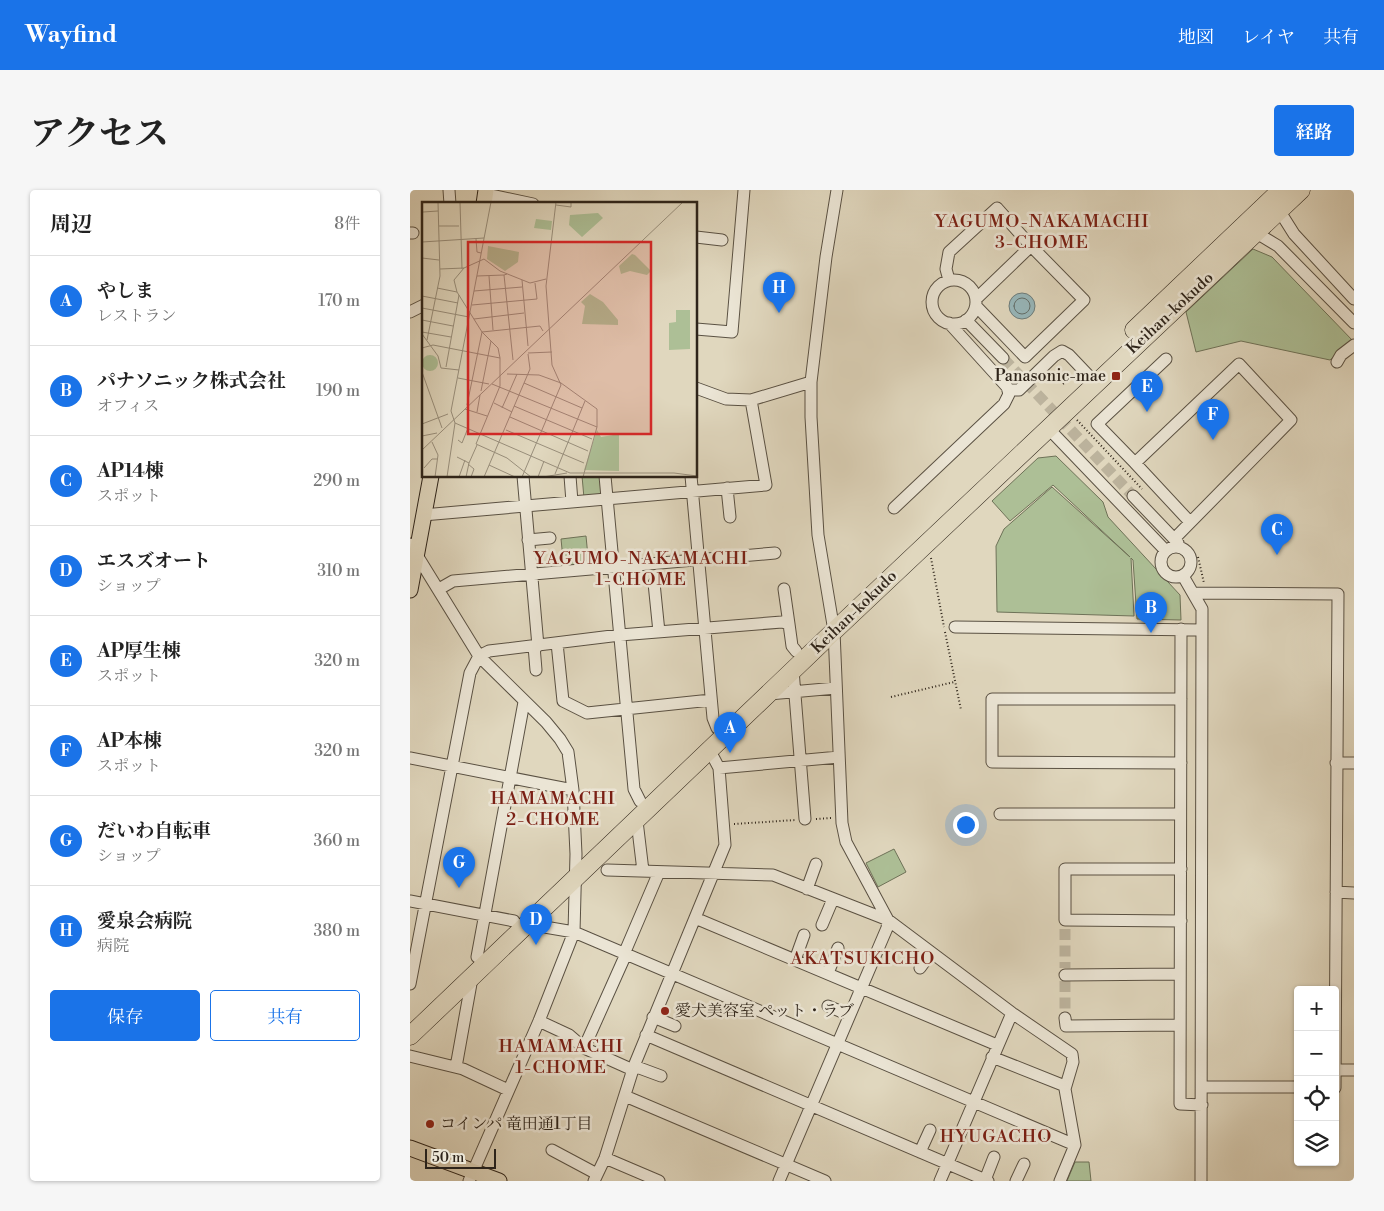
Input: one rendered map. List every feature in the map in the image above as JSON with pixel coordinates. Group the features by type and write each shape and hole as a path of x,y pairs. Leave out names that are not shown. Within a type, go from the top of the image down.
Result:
{"highway":[{"name":"Keihan-kokudo","path":"575,872 640,801 796,651 833,624 1048,428 1250,229 1277,200 1301,190"},
{"name":"Keihan-kokudo","path":"410,1036 472,978 521,923 575,872 637,821 794,670 833,624 1081,377 1250,229"},
{"name":"Keihan-kokudo","path":"410,1021 476,957 521,923"}],"main road":[{"path":"411,582 413,549 423,516 431,478"},
{"path":"410,1148 471,1176 499,1181"}],"street":[{"path":"698,329 732,332 744,190"},
{"path":"779,1181 887,928 888,920 846,842 842,817 833,624 818,535 811,382 826,257 837,190"},
{"path":"485,196 510,194 528,202"},
{"path":"1277,200 1294,234 1354,300"},
{"path":"894,508 1004,404 1009,394 1008,390 949,323 937,316 932,302 937,288 949,280 964,282 970,286 976,303 1025,357 1084,300 997,208 949,252 946,269 949,280"},
{"path":"1250,229 1278,246 1354,323"},
{"path":"698,237 741,242"},
{"path":"949,323 956,324 966,320 976,303 1031,246"},
{"path":"410,312 422,305"},
{"path":"966,320 1002,358"},
{"path":"1337,362 1341,354 1354,345"},
{"path":"1008,390 1019,390 1054,356 1062,351 1069,355 1081,377"},
{"path":"1166,359 1097,424 1189,520"},
{"path":"1133,496 1178,543 1189,553 1192,563 1183,576 1174,577 1163,568 1162,559 1166,551 1175,547 1178,543 1189,520 1291,420 1239,364 1135,463"},
{"path":"698,389 726,399 751,400 811,382"},
{"path":"423,516 766,485 751,400"},
{"path":"1048,428 1166,551"},
{"path":"523,478 536,646 536,670"},
{"path":"570,478 572,502"},
{"path":"605,478 634,789 640,801"},
{"path":"691,478 711,700 713,718 717,728"},
{"path":"727,488 730,517"},
{"path":"528,540 550,538"},
{"path":"413,549 439,588 479,656 546,722 568,752 573,790 574,932 540,1021 471,1176"},
{"path":"439,588 453,581 775,553"},
{"path":"1183,576 1200,591 1338,594 1336,1031"},
{"path":"654,583 658,632"},
{"path":"784,588 792,646 796,651"},
{"path":"1200,591 1202,608 1201,1181"},
{"path":"410,984 470,673 479,656 489,651 658,632 782,622 789,624"},
{"path":"955,627 1202,630"},
{"path":"1181,629 1180,1104 1202,1105"},
{"path":"557,643 564,701 587,713 711,700"},
{"path":"794,670 805,819"},
{"path":"769,694 836,688"},
{"path":"1181,699 992,699 992,762 1181,763"},
{"path":"476,957 524,702"},
{"path":"552,1150 596,1178 606,1158 646,1035 726,845 719,768 710,751"},
{"path":"719,768 839,757"},
{"path":"410,758 573,790"},
{"path":"1336,763 1354,763"},
{"path":"1000,814 1180,814"},
{"path":"637,821 643,871"},
{"path":"807,889 816,864"},
{"path":"1181,868 1065,868 1065,924 1181,920"},
{"path":"607,870 773,875 888,920 1072,1054 1073,1062 1065,1086 1066,1102 1075,1145 1060,1181"},
{"path":"584,1048 659,872"},
{"path":"1336,892 1354,893"},
{"path":"822,925 833,899"},
{"path":"410,901 574,932 1075,1145"},
{"path":"695,918 998,1045"},
{"path":"794,960 804,935"},
{"path":"828,974 838,948"},
{"path":"920,968 931,953"},
{"path":"1065,975 1180,974"},
{"path":"456,1067 472,978"},
{"path":"828,1006 849,1016"},
{"path":"940,1181 1012,1012"},
{"path":"654,1017 675,1026"},
{"path":"1065,1018 1066,1026 1180,1025"},
{"path":"540,1021 569,1035 584,1048 634,1068 661,1076"},
{"path":"646,1035 987,1180 994,1157"},
{"path":"410,1056 456,1067 508,1090"},
{"path":"992,1057 1065,1086"},
{"path":"1339,1070 1354,1070"},
{"path":"1202,1086 1294,1087"},
{"path":"625,1096 825,1181"},
{"path":"920,1152 930,1130"},
{"path":"606,1158 659,1181"},
{"path":"1016,1181 1024,1164"}],"path":[{"path":"1064,384 1071,377 1081,377"},
{"path":"1074,416 1147,494"},
{"path":"1198,557 1200,591"},
{"path":"891,697 954,682"},
{"path":"724,825 842,817"}],"green space":[{"path":"1253,249 1272,257 1353,341 1330,360 1241,341 1196,352 1186,312"},
{"path":"1056,456 1103,502 1108,517 1180,595 1181,620 1137,619 1133,560 1131,558 1134,616 997,612 996,546 1004,529 1052,487 1130,557 1053,485 1010,521 992,501 1038,458"},
{"path":"582,478 603,478 605,493 584,498"},
{"path":"586,536 589,567 564,569 561,539"},
{"path":"894,849 906,872 878,887 866,863"},
{"path":"1075,1162 1089,1162 1091,1181 1067,1181"}],"water":[{"path":"1022,293 1031,297 1035,306 1031,315 1022,319 1013,315 1009,306 1013,297"}],"tunnel":[{"path":"1003,358 1133,496"},
{"path":"1065,929 1065,968"},
{"path":"1065,981 1065,1018"}],"place":[{"name":"愛泉会病院","path":"779,313"},
{"name":"Panasonic-mae","path":"1116,376"},
{"name":"AP厚生棟","path":"1147,412"},
{"name":"AP本棟","path":"1213,440"},
{"name":"AP14棟","path":"1277,555"},
{"name":"パナソニック株式会社","path":"1151,633"},
{"name":"やしま","path":"730,753"},
{"name":"だいわ自転車","path":"459,888"},
{"name":"エスズオート","path":"536,945"},
{"name":"愛犬美容室 ペット・ラブ","path":"665,1011"},
{"name":"コインパ 竜田通1丁目","path":"430,1124"}],"district":[{"name":"YAGUMO-NAKAMACHI 3-CHOME","path":"1042,231"},
{"name":"YAGUMO-NAKAMACHI 1-CHOME","path":"641,568"},
{"name":"HAMAMACHI 2-CHOME","path":"553,808"},
{"name":"AKATSUKICHO","path":"863,958"},
{"name":"HAMAMACHI 1-CHOME","path":"561,1056"},
{"name":"HYUGACHO","path":"996,1136"}]}
